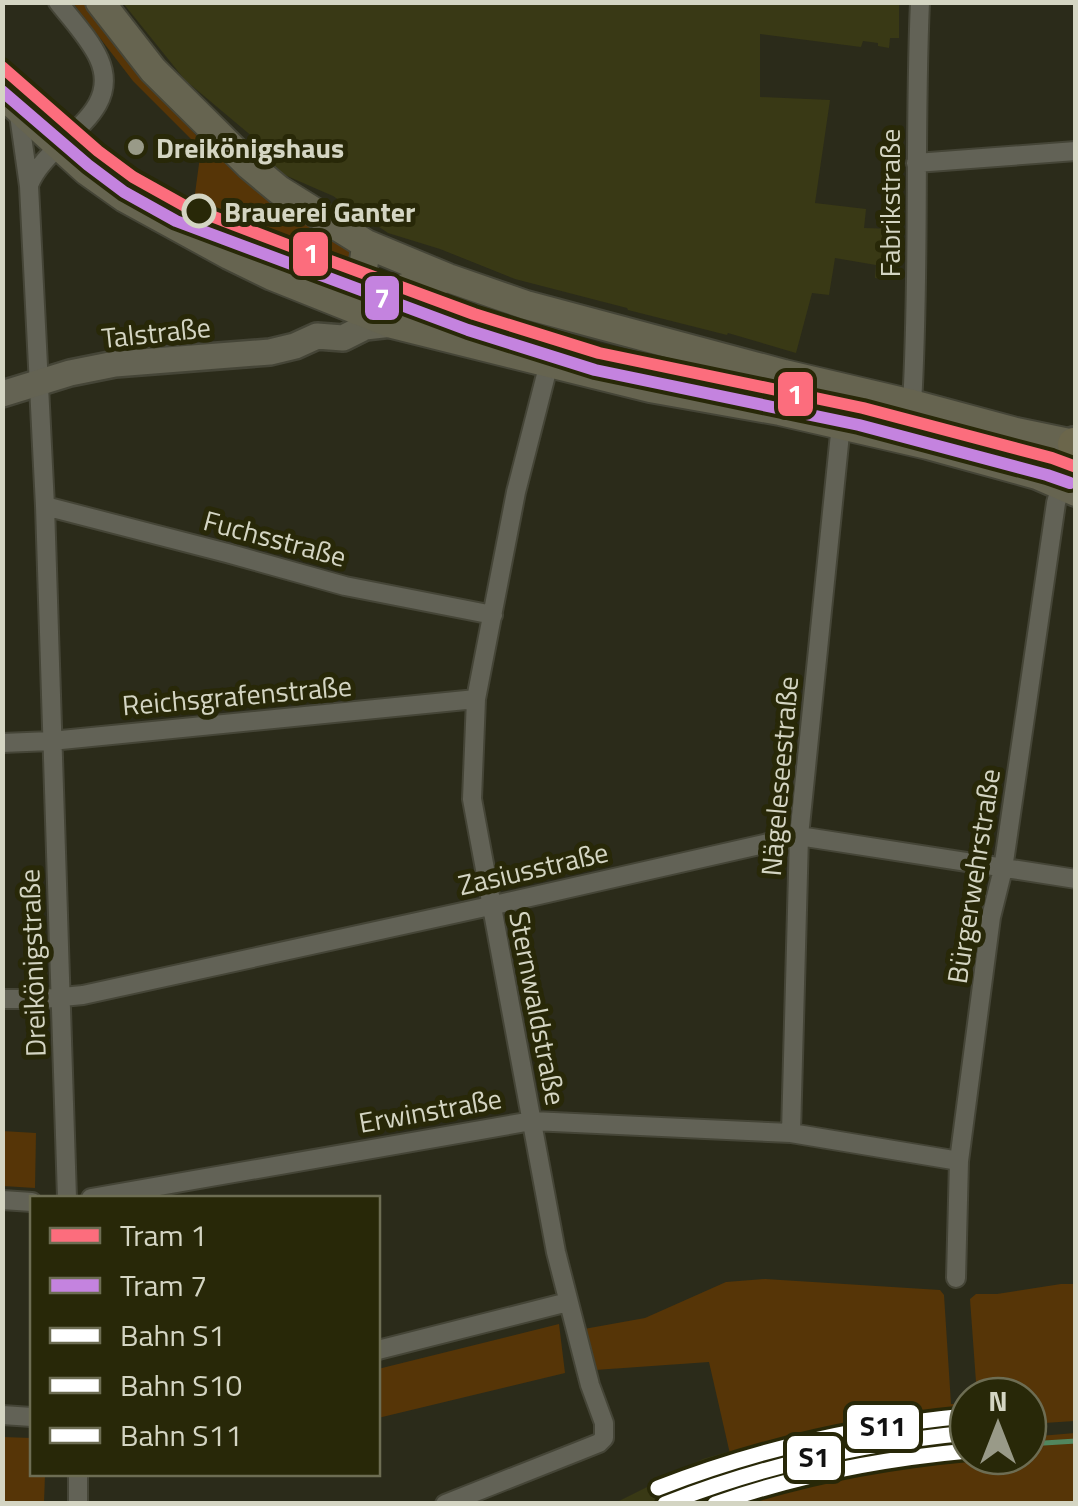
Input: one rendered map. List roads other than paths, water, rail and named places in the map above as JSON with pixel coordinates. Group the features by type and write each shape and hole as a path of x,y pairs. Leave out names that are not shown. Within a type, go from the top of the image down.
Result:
{"main road":[{"path":"100,2 153,70 249,165 282,192 366,244 526,305 784,374 1075,444"},
{"path":"10,101 87,171 150,213 229,256 392,324 650,388 840,424 995,462 1068,489"},
{"path":"321,296 353,285 361,278 366,244"},
{"path":"356,310 392,291 448,278"},
{"path":"392,291 386,304 392,324"}],"street":[{"path":"28,186 40,164 98,108 104,95 100,61 58,2"},
{"name":"Fabrikstraße","path":"912,404 920,2"},
{"name":"Dreikönigstraße","path":"10,101 28,186 39,384 67,1196"},
{"path":"916,162 1076,151"},
{"name":"Talstraße","path":"2,394 70,373 116,364 270,352 317,336 327,324 356,310"},
{"name":"Talstraße","path":"317,336 343,338 366,328 392,324"},
{"name":"Sternwaldstraße","path":"445,1504 604,1438 604,1424 568,1302 536,1155 472,799 476,699 516,492 548,364"},
{"name":"Nägeleseestraße","path":"791,1133 799,836 840,424"},
{"name":"Bürgerwehrstraße","path":"956,1278 959,1161 991,917 1003,869 1068,489"},
{"name":"Fuchsstraße","path":"45,506 345,586 493,616"},
{"name":"Reichsgrafenstraße","path":"2,743 476,699"},
{"name":"Zasiusstraße","path":"2,999 61,998 799,836 1076,880"},
{"name":"Erwinstraße","path":"102,1196 532,1121 791,1133 959,1161"},
{"path":"2,1200 30,1202"},
{"path":"380,1349 568,1302"},
{"path":"2,1415 30,1417"},
{"path":"78,1476 78,1504"}],"waterway":[{"path":"1048,1443 1076,1441"},
{"path":"710,1504 813,1469 948,1450"}],"tram line":[{"name":"1","path":"2,67 133,177 185,206 298,249 474,314 599,353 863,408 1076,467"},
{"name":"7","path":"2,91 124,192 176,221 468,330 595,370 859,425 1070,483"}],"rail line":[{"name":"S11","path":"658,1488 809,1441 948,1418"},
{"name":"S1","path":"665,1504 739,1478 814,1458 948,1436"},
{"name":"S10","path":"715,1504 840,1470 948,1453"}],"place":[{"name":"Dreikönigshaus","path":"136,147"},
{"name":"Brauerei Ganter","path":"199,211"}]}
